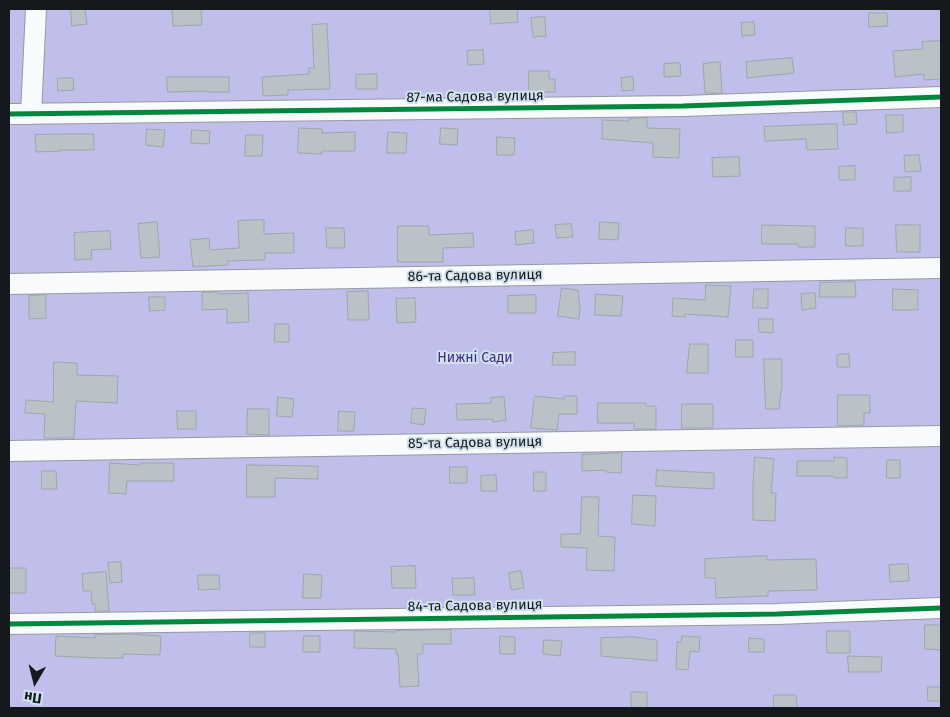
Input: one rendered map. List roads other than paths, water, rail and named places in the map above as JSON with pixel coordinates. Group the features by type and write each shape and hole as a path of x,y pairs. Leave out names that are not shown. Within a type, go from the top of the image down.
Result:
{"street":[{"path":"31,114 36,9"},
{"name":"87-ма Садова вулиця","path":"9,114 683,106 941,97"},
{"name":"86-та Садова вулиця","path":"9,284 941,268"},
{"name":"85-та Садова вулиця","path":"9,451 941,436"},
{"name":"84-та Садова вулиця","path":"9,624 777,614 941,608"}],"park label":[{"name":"Нижні Сади","path":"475,358"}]}
